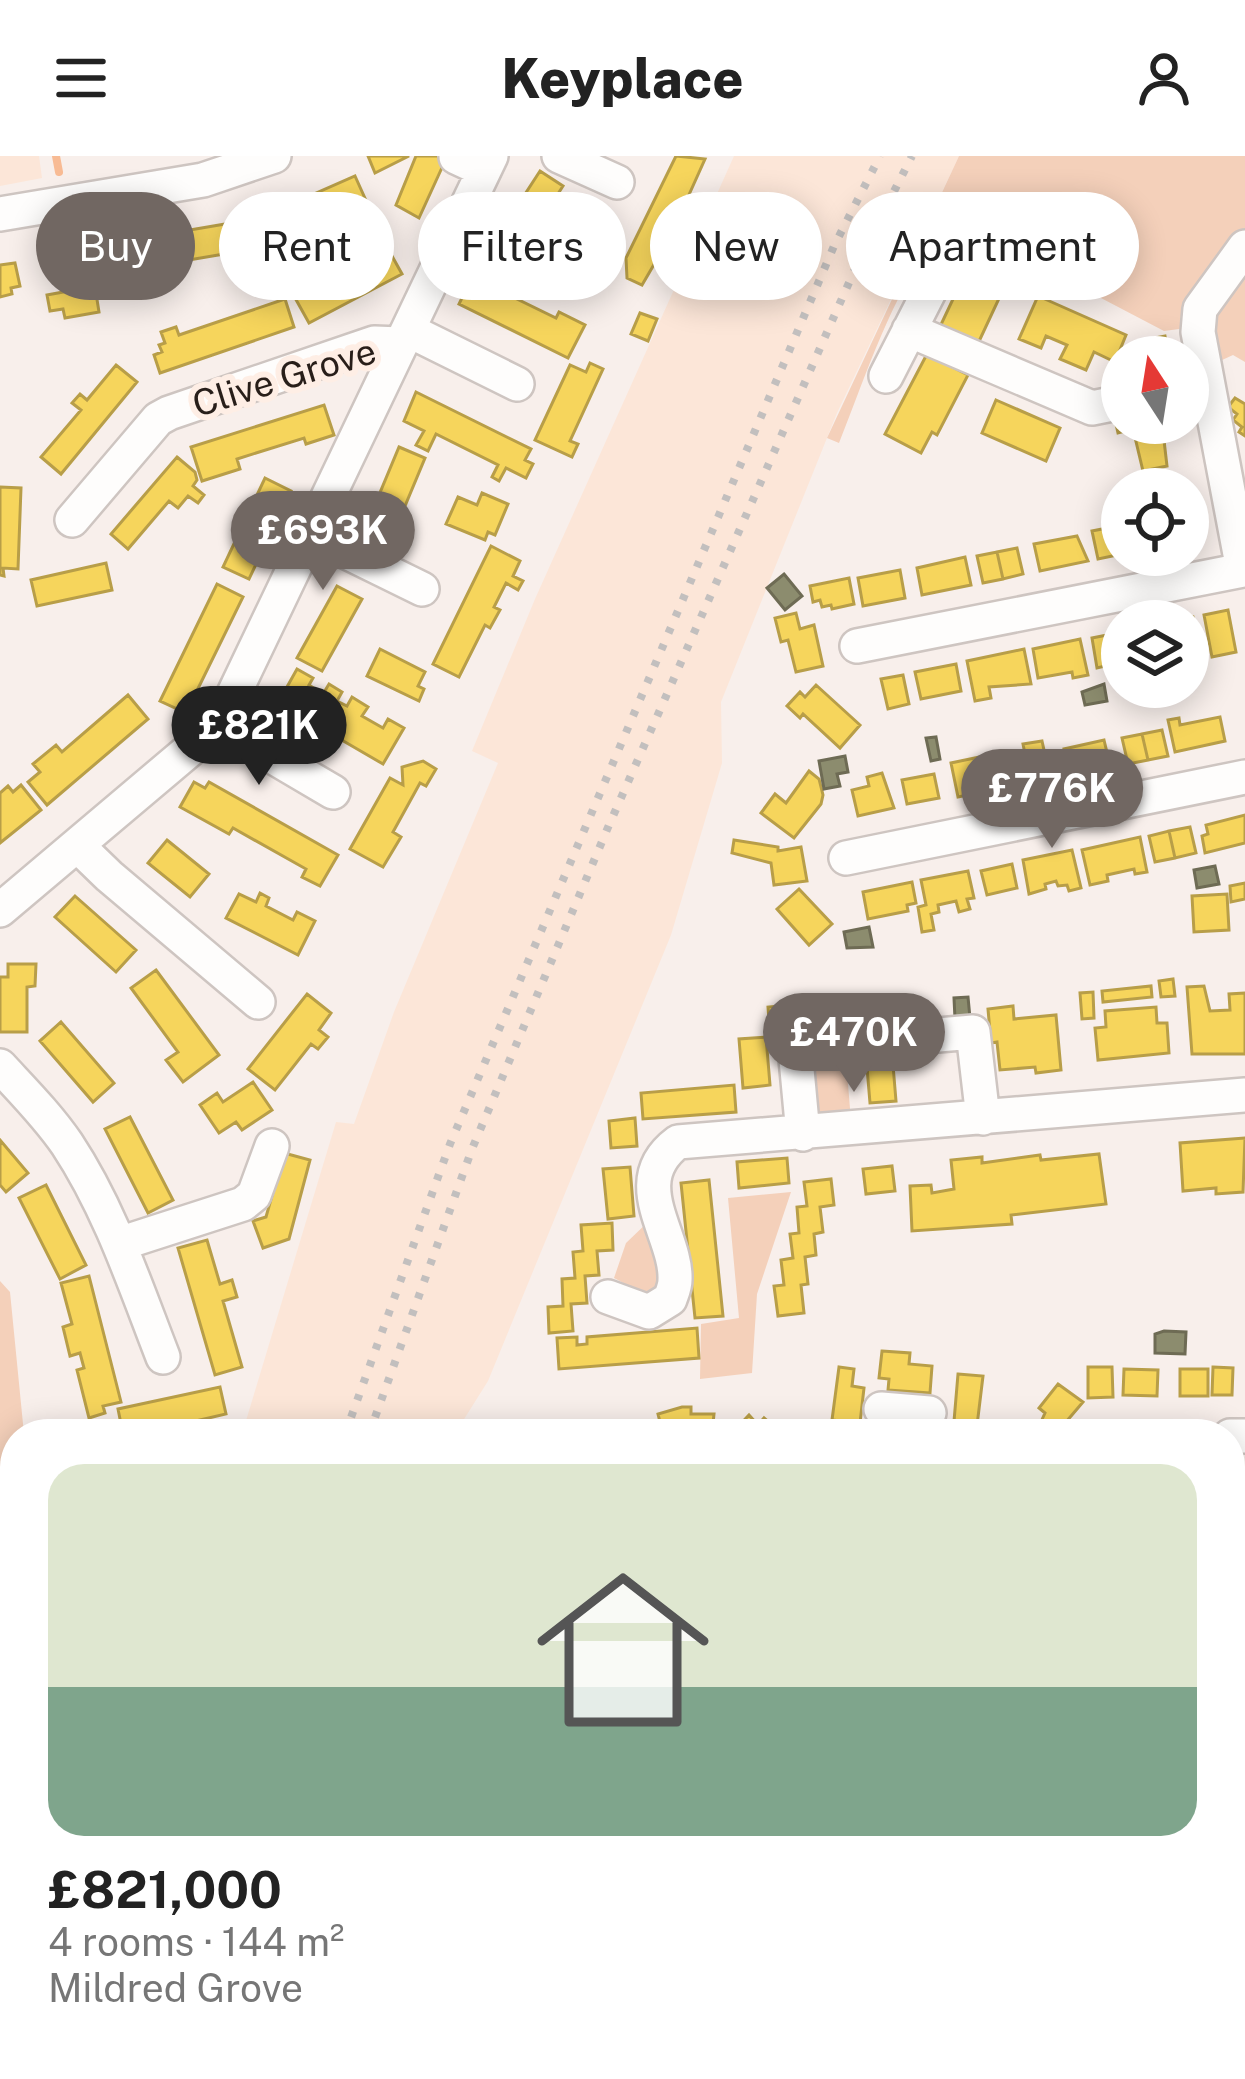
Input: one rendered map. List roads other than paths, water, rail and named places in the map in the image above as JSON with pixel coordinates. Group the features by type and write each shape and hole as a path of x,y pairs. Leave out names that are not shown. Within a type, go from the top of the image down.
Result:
{"street":[{"path":"0,214 203,180 274,156"},
{"path":"559,156 617,182"},
{"path":"0,910 219,725 404,337 477,161"},
{"path":"856,646 1244,571 1198,332 1200,309 1245,247"},
{"path":"886,376 925,300"},
{"path":"909,330 1092,408 1101,406"},
{"path":"404,337 517,384"},
{"name":"Clive Grove","path":"71,520 158,419 170,412 404,337"},
{"path":"1209,418 1219,436"},
{"path":"312,535 422,589"},
{"path":"219,725 333,792"},
{"path":"846,858 1245,777"},
{"path":"79,846 258,1001"},
{"path":"938,1035 973,1032 983,1118"},
{"path":"796,1059 803,1133"},
{"path":"0,1066 64,1139 119,1244 163,1357"},
{"path":"608,1297 649,1312 670,1299 676,1279 654,1191 657,1167 678,1142 1245,1095"},
{"path":"119,1244 243,1204 254,1195 272,1146"}],"waterway":[{"path":"56,156 59,172"}],"railway":[{"path":"350,1419 450,1144 834,246 880,156"},
{"path":"374,1419 472,1149 609,825 859,260 912,156"}]}
